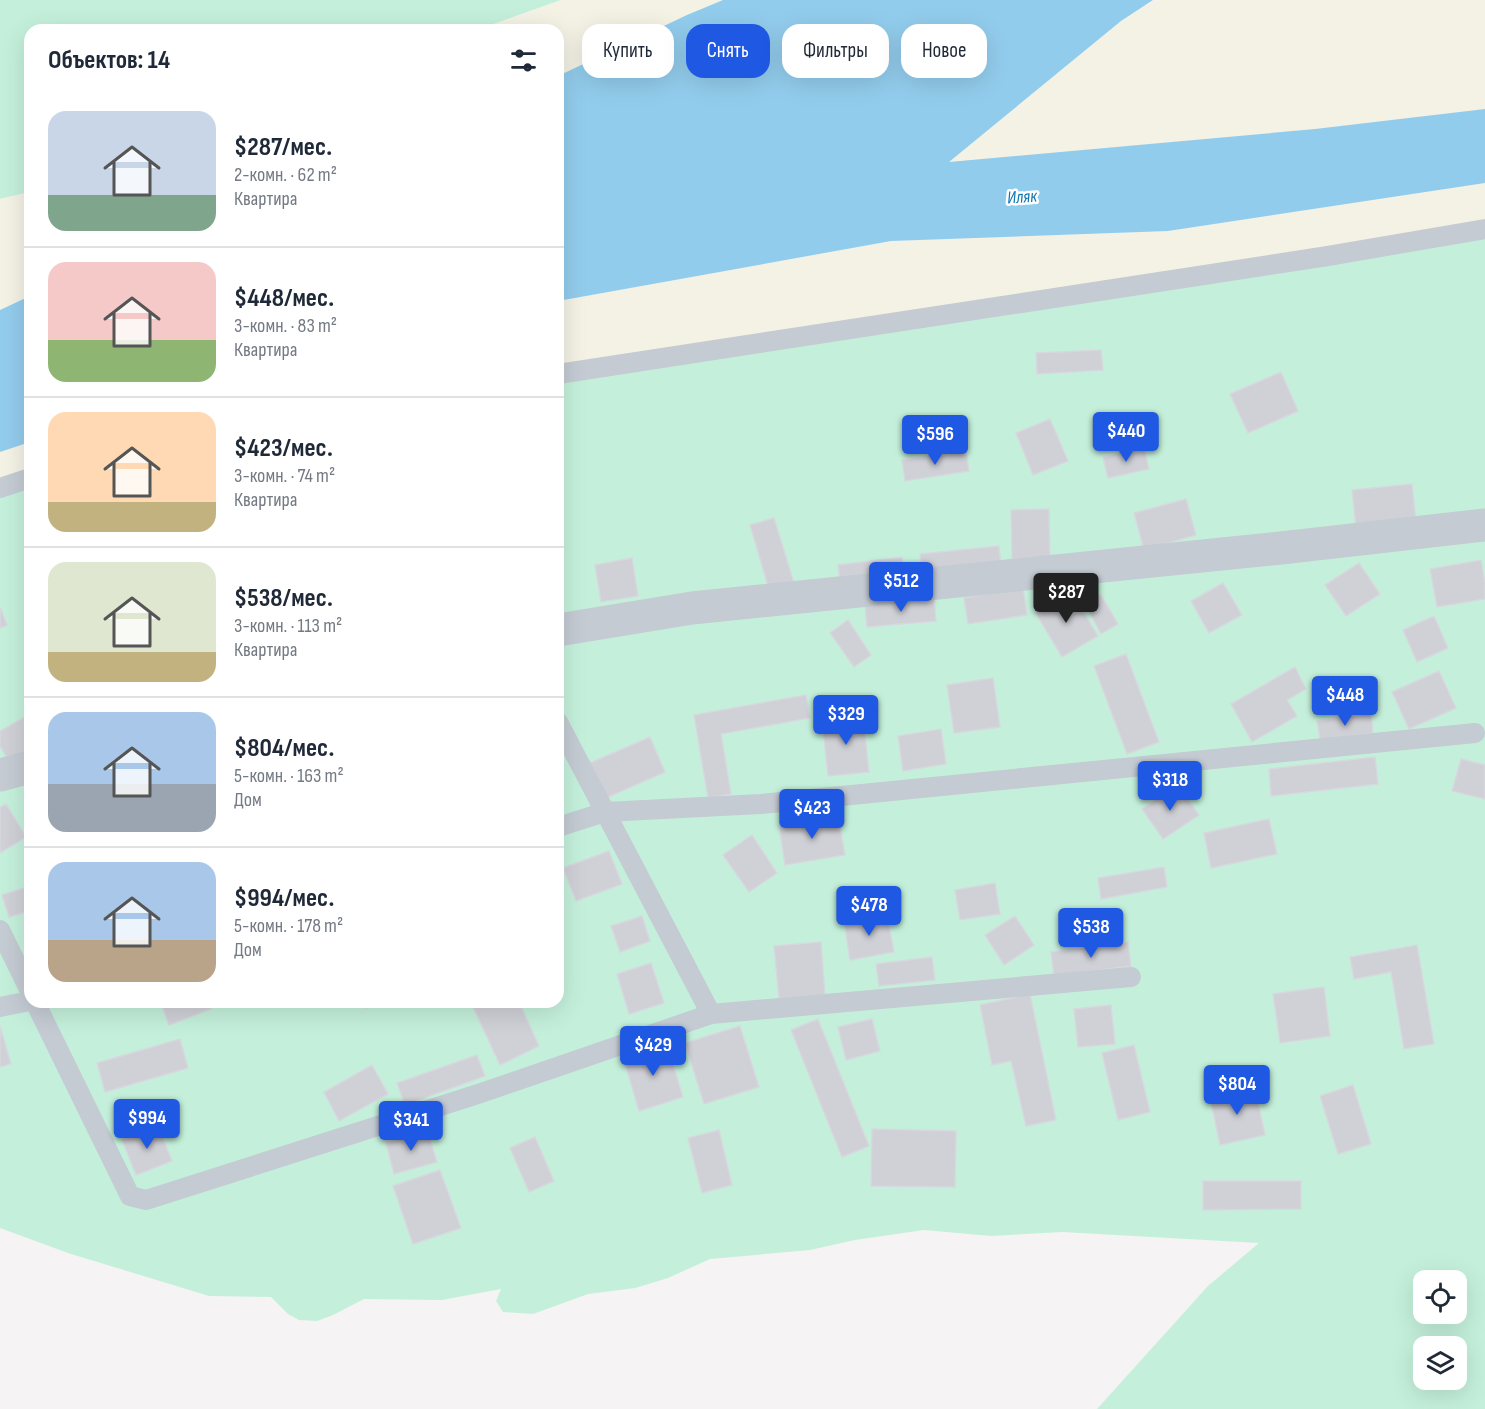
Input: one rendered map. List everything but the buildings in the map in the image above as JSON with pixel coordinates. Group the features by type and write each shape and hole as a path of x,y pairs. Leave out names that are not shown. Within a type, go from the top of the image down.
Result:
{"street":[{"path":"564,629 692,608 1485,525"},
{"path":"0,775 24,769"}],"lane":[{"path":"564,373 1328,256 1485,229"},
{"path":"0,488 24,480"},
{"path":"564,733 711,1014"},
{"path":"564,825 605,812 761,804 1475,733"},
{"path":"0,930 24,979"},
{"path":"38,1008 130,1196 146,1200 478,1094 711,1014 1131,977"},
{"path":"0,1007 24,1003"}],"green space":[{"path":"0,0 561,0 494,24 24,24 24,193 0,199"},
{"path":"1485,235 1485,1409 1097,1409 1208,1286 1259,1243 1062,1232 991,1236 924,1230 855,1240 810,1250 710,1259 668,1278 635,1288 588,1294 533,1314 503,1312 496,1301 501,1289 442,1300 364,1299 317,1321 299,1320 288,1314 271,1297 209,1296 68,1253 0,1228 0,496 24,488 24,1008 564,1008 564,381"}],"sand":[{"path":"561,0 723,0 668,24 582,24 582,65 564,73 564,24 494,24"},
{"path":"1155,0 1485,0 1485,109 1315,129 948,163 1121,21"},
{"path":"1485,183 1485,235 564,381 564,300 891,241 1168,231"},
{"path":"24,193 24,299 0,310 0,199"},
{"path":"24,444 24,488 0,496 0,452"}],"water":[{"name":"Иляк","path":"723,0 1153,0 1121,21 949,162 1315,129 1485,109 1485,183 1168,231 891,241 564,300 564,73 582,65 582,78 674,78 674,24 668,24"},
{"path":"24,299 24,444 0,452 0,310"}]}
